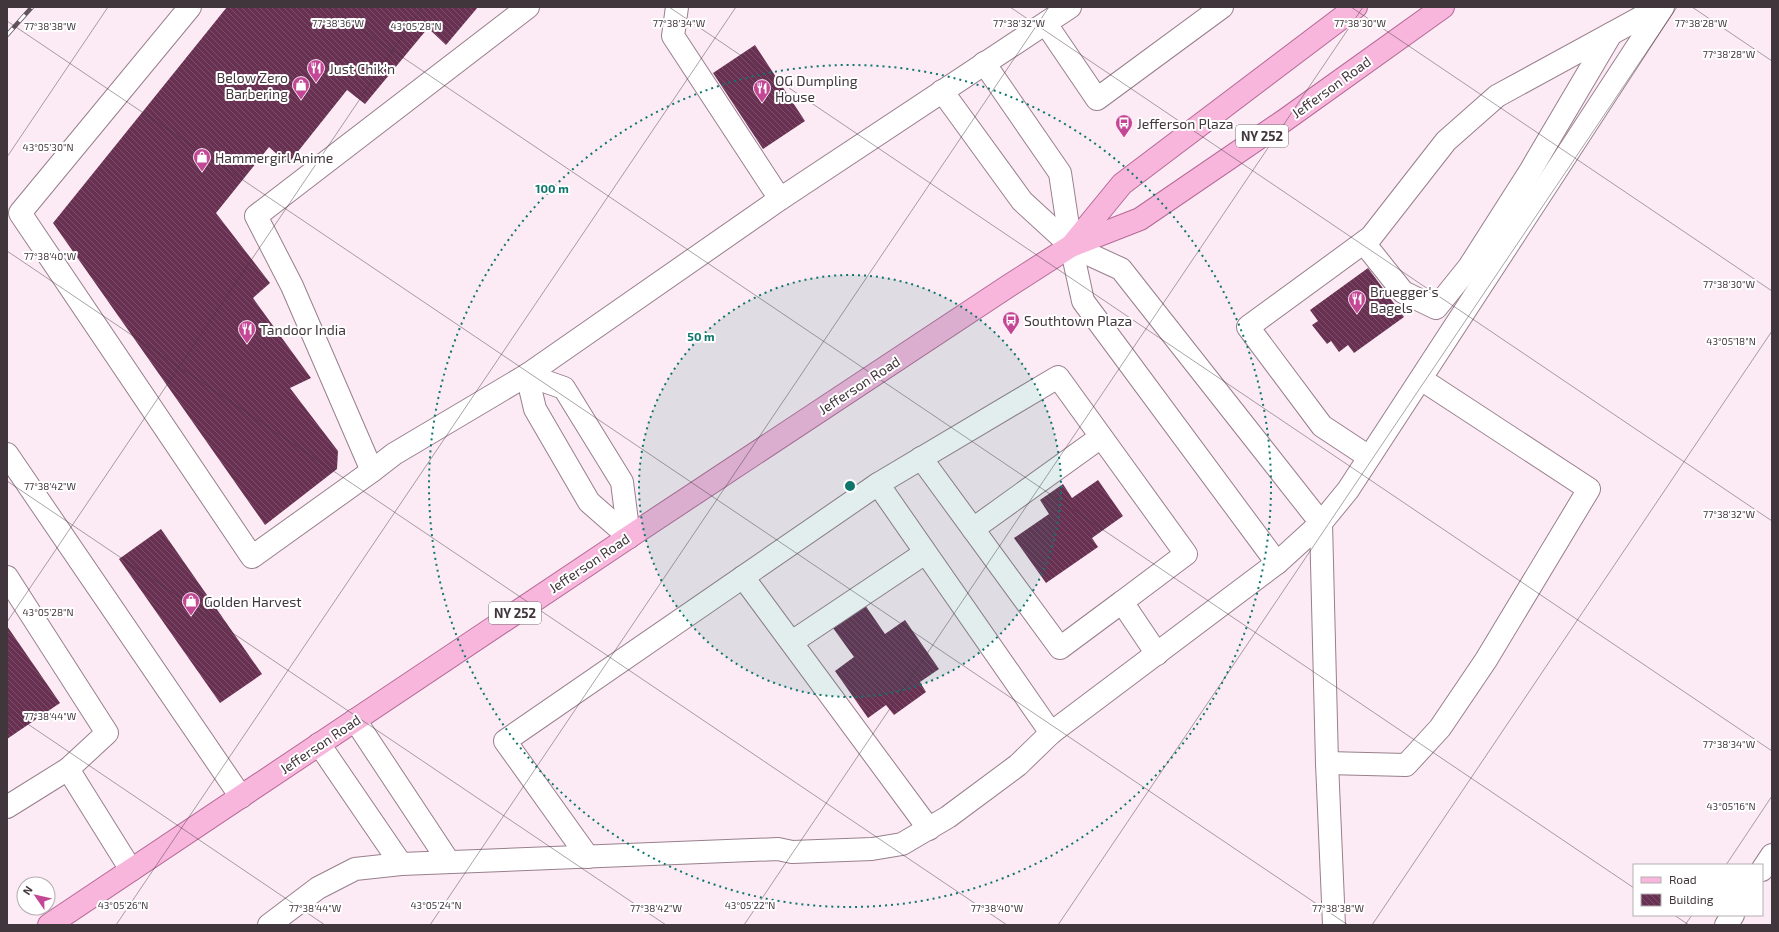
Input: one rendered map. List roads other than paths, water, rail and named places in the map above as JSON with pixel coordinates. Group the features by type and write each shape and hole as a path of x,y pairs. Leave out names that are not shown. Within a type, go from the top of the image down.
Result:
{"main road":[{"name":"Jefferson Road","path":"1071,246 1122,184 1356,7"},
{"name":"Jefferson Road","path":"49,925 629,537 1071,246 1140,219 1285,120 1443,7"}],"lane":[{"path":"190,7 20,213 252,557 394,454 527,375 780,199 1070,7"},
{"path":"372,471 292,286 256,216 528,7"},
{"path":"677,7 673,36 780,199"},
{"path":"1369,457 1322,426 1248,327 1371,237 1446,141 1497,96 1661,7"},
{"path":"269,925 318,888 355,869 401,864 778,849 792,852 872,849 902,844 929,829 1018,765 1051,733 1277,563 1321,523 1348,490 1661,7"},
{"path":"1046,24 1097,99 1215,9"},
{"path":"1364,243 1403,292 1436,308 1474,260 1529,173 1612,33"},
{"path":"984,63 1060,173 1071,246 1083,301 1277,563"},
{"path":"942,91 1022,201 1071,246 1121,269 1321,523 1327,763 1334,925"},
{"path":"527,375 564,388 622,482 629,537"},
{"path":"527,375 535,409 589,502 629,537"},
{"path":"588,857 505,741 878,484 921,458 1058,377 1186,554 1060,648 921,458"},
{"path":"1327,763 1406,766 1440,728 1473,679 1589,488 1421,378"},
{"path":"973,529 1101,437"},
{"path":"7,454 241,797"},
{"path":"878,484 1051,733"},
{"path":"792,642 925,553"},
{"path":"7,577 107,733 68,769 7,807"},
{"path":"743,577 929,829"},
{"path":"1122,602 1157,654"},
{"path":"355,720 449,862"},
{"path":"319,744 401,864"},
{"path":"68,769 131,870"},
{"path":"1763,868 1772,855"},
{"path":"1726,925 1731,916"}],"railway":[{"path":"7,35 32,7"}],"place":[{"name":"Just Chik'n","path":"316,83"},
{"name":"Below Zero Barbering","path":"301,100"},
{"name":"OG Dumpling House","path":"762,103"},
{"name":"Jefferson Plaza","path":"1124,138"},
{"name":"Hammergirl Anime","path":"202,172"},
{"name":"Bruegger's Bagels","path":"1357,314"},
{"name":"Southtown Plaza","path":"1011,335"},
{"name":"Tandoor India","path":"247,344"},
{"name":"Golden Harvest","path":"191,616"}]}
